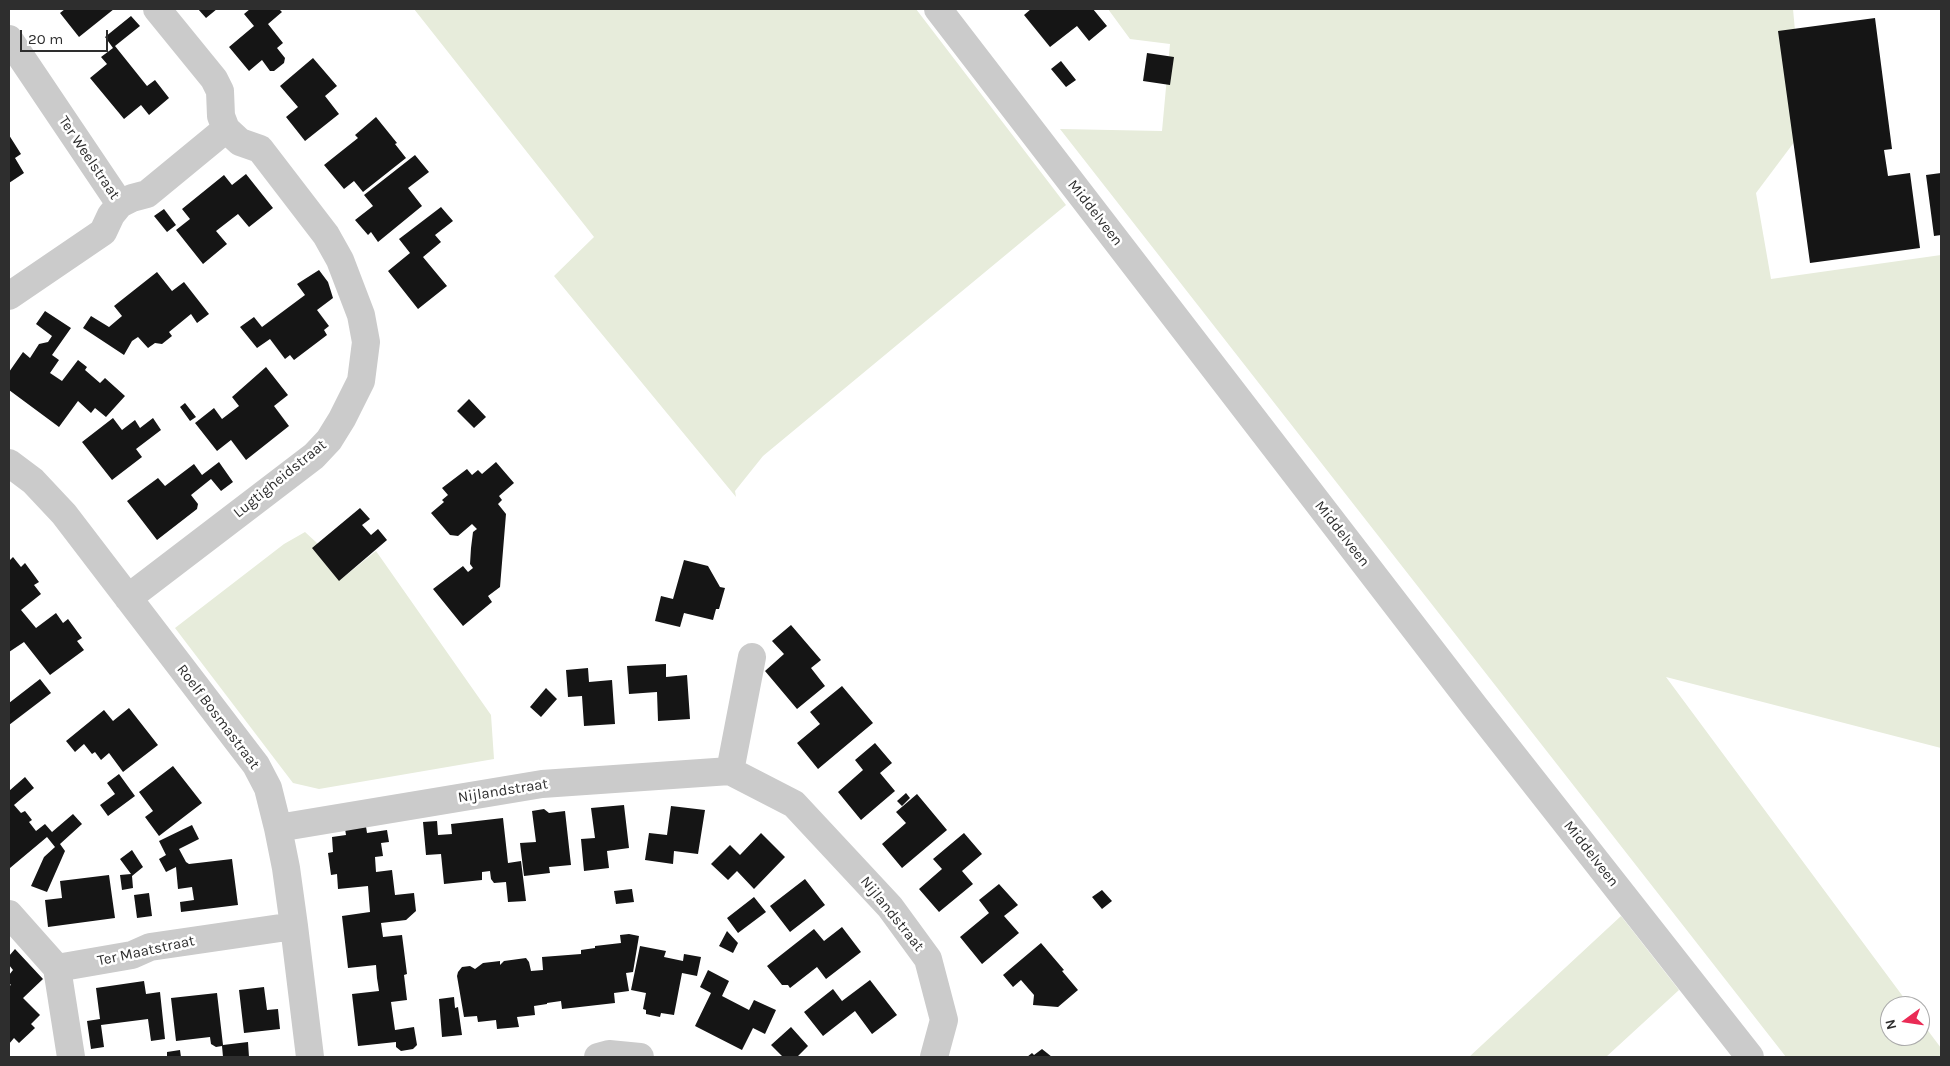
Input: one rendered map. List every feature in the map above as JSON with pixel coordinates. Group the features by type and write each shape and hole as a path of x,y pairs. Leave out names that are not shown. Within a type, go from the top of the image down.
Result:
{"street":[{"path":"120,204 147,194 226,129 221,116 220,91 214,79 157,9"},
{"name":"Middelveen","path":"938,9 1463,692 1750,1057"},
{"name":"Ter Weelstraat","path":"9,40 120,204 111,215 103,232 9,296"},
{"name":"Lugtigheidstraat","path":"128,598 314,456 330,440 361,381 366,342 361,315 340,260 326,235 260,149 240,142 226,129"},
{"name":"Roelf Bosmastraat","path":"9,464 33,481 64,514 256,765 268,788 278,828 294,926 310,1057"},
{"path":"730,771 752,657"},
{"name":"Nijlandstraat","path":"278,828 542,784 730,771 794,804 890,907 928,959 944,1020 934,1057"},
{"path":"9,914 57,968 71,1057"},
{"name":"Ter Maatstraat","path":"57,968 132,955 150,947 294,926"},
{"path":"598,1057 609,1054 640,1057"}],"green space":[{"path":"414,9 916,9 1066,205 763,456 735,491 736,497 554,276 594,237"},
{"path":"1108,9 1793,9 1804,129 1756,193 1771,279 1941,255 1941,748 1666,677 1903,996 1880,996 1880,1046 1930,1046 1930,1033 1941,1048 1941,1057 1786,1057 1060,129 1162,131 1170,44 1130,39"},
{"path":"305,532 345,576 376,551 491,715 494,759 319,789 293,783 175,628 284,544"},
{"path":"1621,916 1679,990 1606,1057 1469,1057"}],"building":[{"path":"65,9 114,9 79,37 60,13"},
{"path":"198,9 217,9 206,18"},
{"path":"250,9 279,9 282,12 268,24 283,43 277,48 285,58 284,63 274,71 270,71 262,60 249,71 229,47 254,26 244,14"},
{"path":"1031,9 1093,9 1107,26 1089,41 1077,26 1050,47 1024,15"},
{"path":"131,16 140,26 115,46 147,86 155,80 169,98 149,115 141,105 124,119 90,78 107,64 101,57 113,48 105,37"},
{"path":"1875,18 1892,149 1884,150 1888,176 1910,173 1920,248 1810,263 1778,31"},
{"path":"1147,53 1174,57 1170,85 1143,81"},
{"path":"313,58 337,86 325,96 339,114 305,141 286,117 298,107 280,86"},
{"path":"1061,61 1076,80 1066,87 1051,69"},
{"path":"376,117 397,143 395,144 406,158 363,192 354,181 344,189 324,165 358,138 355,135"},
{"path":"9,135 21,154 15,158 24,173 9,183"},
{"path":"415,155 429,172 408,188 422,206 378,242 371,232 368,235 355,220 373,206 364,195"},
{"path":"1941,173 1941,235 1934,236 1926,175"},
{"path":"246,174 273,208 249,227 238,214 216,231 227,244 203,264 176,230 190,219 182,209 224,175 232,185"},
{"path":"441,207 453,221 435,235 441,242 423,257 447,286 418,309 388,271 410,253 399,239"},
{"path":"164,209 176,225 167,232 154,216"},
{"path":"319,270 328,282 333,298 317,310 329,326 324,330 327,335 294,360 290,355 285,359 270,339 257,348 240,327 254,317 262,327 305,295 297,284"},
{"path":"157,272 172,291 184,282 209,314 197,323 191,314 169,332 172,336 162,344 155,343 148,348 138,337 132,341 124,355 83,328 91,316 109,327 122,316 114,306"},
{"path":"45,311 71,328 52,355 59,360 50,373 62,381 78,360 87,367 85,370 100,383 105,378 125,396 106,417 95,408 91,413 78,401 59,427 9,390 9,372 23,352 30,358 39,344 48,342 52,336 36,324"},
{"path":"266,367 288,395 274,406 289,426 246,460 231,440 217,451 195,423 214,408 222,419 239,406 232,397"},
{"path":"469,399 486,417 474,428 457,411"},
{"path":"185,403 196,417 190,421 180,407"},
{"path":"113,418 122,430 135,420 140,428 153,418 161,430 136,449 142,457 112,480 82,442"},
{"path":"219,462 233,482 221,491 211,479 191,495 198,504 197,509 157,540 127,501 158,478 165,486 194,464 202,475"},
{"path":"496,462 514,483 499,496 502,500 498,504 506,514 500,587 488,596 492,602 463,626 433,589 463,566 468,572 473,568 470,564 471,548 473,532 477,529 472,524 458,536 450,535 431,513 444,502 442,500 448,495 442,488 467,469 472,475 478,470 482,474"},
{"path":"360,508 370,519 362,525 371,535 378,529 387,540 339,581 312,548"},
{"path":"13,557 21,567 25,563 39,582 34,585 41,594 21,610 36,628 56,613 63,623 68,619 82,638 77,641 84,650 50,675 24,642 9,652 9,561"},
{"path":"684,560 708,566 720,587 725,588 719,609 716,609 713,620 684,613 680,627 655,621 661,596 673,599"},
{"path":"791,625 821,660 811,668 825,686 797,709 765,671 784,654 772,641"},
{"path":"666,664 666,677 687,675 690,719 658,721 657,692 629,694 627,666"},
{"path":"588,668 589,682 612,680 615,724 584,726 582,696 568,697 566,670"},
{"path":"40,679 51,693 9,725 9,703"},
{"path":"842,686 873,723 818,769 797,743 820,724 810,712"},
{"path":"546,688 557,699 541,717 530,707"},
{"path":"129,708 158,745 123,772 109,753 101,760 95,752 92,754 84,744 75,752 66,741 104,710 113,721"},
{"path":"875,743 892,763 880,773 895,791 861,820 838,792 863,770 855,760"},
{"path":"173,766 202,803 159,836 145,817 153,811 139,792"},
{"path":"119,774 135,796 108,816 100,805 115,794 107,783"},
{"path":"25,777 34,788 14,805 21,813 25,811 32,820 29,822 36,831 45,824 52,832 73,814 82,824 60,844 65,851 47,892 31,886 44,857 55,847 47,837 10,868 9,866 9,791"},
{"path":"906,793 910,798 902,806 897,801"},
{"path":"917,794 947,830 902,868 882,844 906,823 896,812"},
{"path":"624,805 629,848 607,851 609,868 584,871 581,839 595,838 591,808"},
{"path":"671,806 705,810 698,854 674,851 673,864 645,860 649,833 667,835"},
{"path":"544,809 549,813 565,811 571,865 549,867 550,873 524,876 520,843 536,842 532,811"},
{"path":"503,818 508,863 521,861 526,901 508,902 506,882 494,883 491,879 490,871 482,872 482,880 444,884 441,854 426,855 423,822 437,821 438,835 452,834 451,824"},
{"path":"365,820 367,833 387,830 389,842 381,843 383,856 375,857 376,872 392,870 395,895 414,893 416,911 406,920 381,923 383,937 402,935 407,974 404,975 407,1000 391,1002 395,1030 414,1027 417,1045 413,1049 401,1051 396,1047 396,1042 358,1046 352,994 379,991 376,965 348,968 342,916 370,912 368,886 338,889 337,874 331,875 328,853 333,852 332,837 346,835 344,822"},
{"path":"192,825 199,839 179,849 186,862 189,864 232,859 238,905 181,912 180,902 194,900 192,887 178,889 176,867 166,872 159,859 166,855 159,841"},
{"path":"761,833 785,857 754,889 737,871 728,880 711,864 730,845 740,855"},
{"path":"964,833 982,854 962,871 973,884 939,912 919,889 942,869 933,859"},
{"path":"132,850 143,867 132,876 133,888 122,890 120,875 131,874 120,859"},
{"path":"109,875 115,918 48,927 45,900 62,898 60,881"},
{"path":"805,879 825,905 790,932 770,906"},
{"path":"999,884 1018,905 1004,916 1019,933 982,964 960,937 989,913 979,900"},
{"path":"632,889 634,902 616,904 614,891"},
{"path":"1102,890 1112,901 1102,909 1092,897"},
{"path":"149,893 152,916 137,918 134,895"},
{"path":"754,897 766,912 738,933 727,918"},
{"path":"842,927 861,952 826,979 817,967 790,988 788,985 782,985 767,966 814,929 824,941"},
{"path":"727,931 738,943 733,953 719,946"},
{"path":"620,935 639,936 633,972 626,973 629,991 614,993 615,1003 562,1009 561,1001 534,1006 535,1015 517,1017 519,1027 497,1029 496,1020 478,1022 477,1016 464,1017 457,976 462,967 470,966 475,969 483,963 500,961 500,965 504,961 526,958 531,971 543,970 542,957 581,954 581,950 595,948 595,946 621,943"},
{"path":"1041,943 1078,990 1058,1007 1033,1005 1034,995 1021,980 1013,987 1003,975"},
{"path":"640,946 666,951 664,957 683,961 684,954 701,957 697,976 682,973 674,1015 661,1013 660,1017 646,1014 646,1010 643,1009 646,993 631,990"},
{"path":"15,949 43,979 23,998 40,1015 31,1024 35,1028 19,1043 14,1038 9,1044 9,986 11,985 9,983 9,975 13,970 9,965 9,956"},
{"path":"708,970 729,981 722,996 749,1010 754,1000 776,1010 765,1034 753,1028 742,1050 695,1026 711,993 700,987"},
{"path":"870,980 897,1015 872,1034 855,1011 823,1036 804,1012 833,989 842,1001"},
{"path":"144,981 146,994 160,992 165,1039 151,1041 148,1019 101,1025 104,1047 91,1049 87,1021 100,1019 96,988"},
{"path":"264,987 267,1010 278,1009 280,1029 244,1033 239,990"},
{"path":"217,993 223,1045 248,1042 249,1057 223,1057 222,1046 216,1047 211,1044 210,1037 176,1041 171,998"},
{"path":"454,997 455,1008 458,1007 462,1035 442,1037 439,999"},
{"path":"791,1027 808,1046 797,1057 783,1057 771,1045"},
{"path":"1042,1049 1052,1057 1027,1057 1032,1053 1034,1055"},
{"path":"180,1050 181,1057 167,1057 167,1052"}]}
